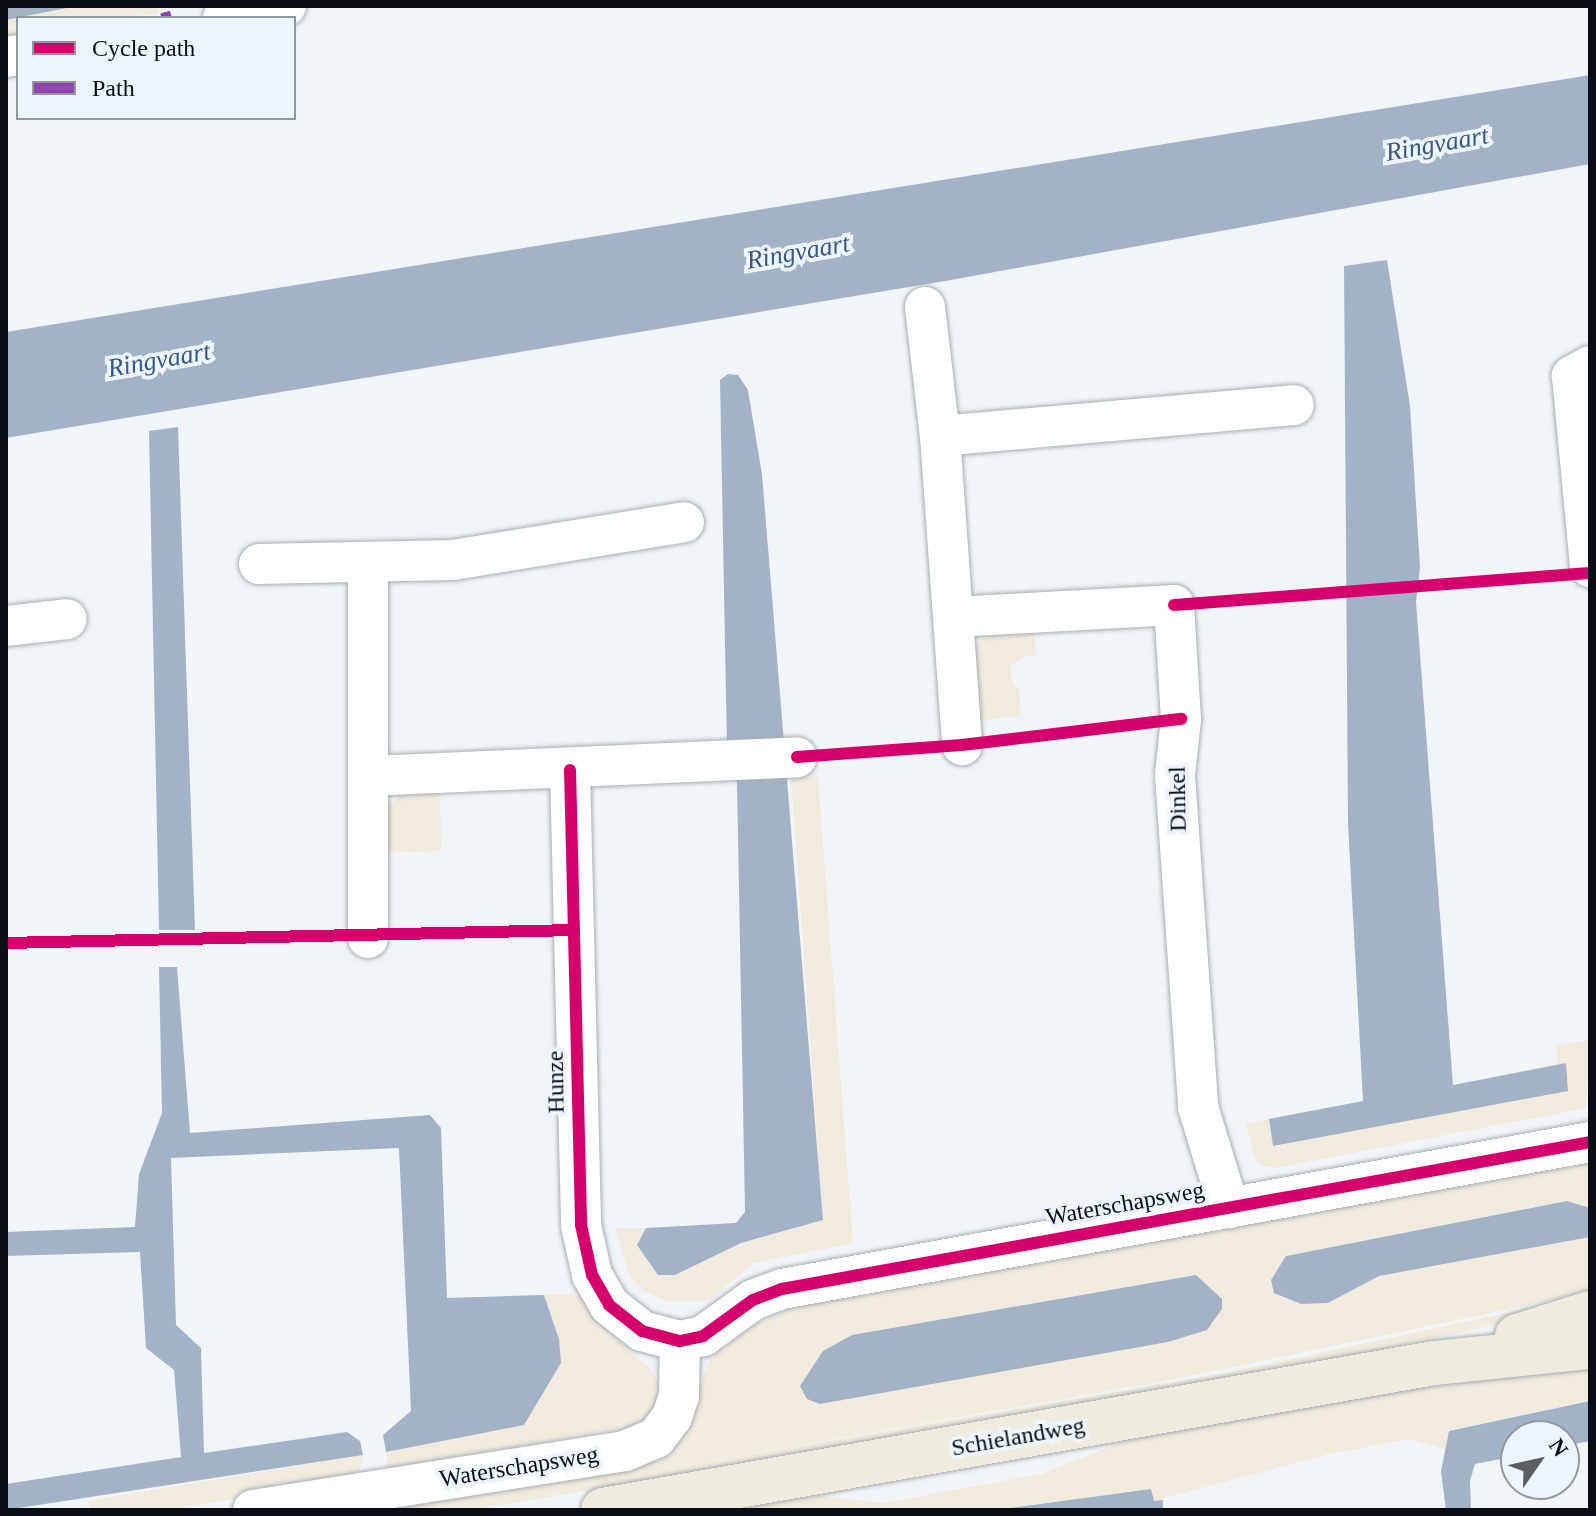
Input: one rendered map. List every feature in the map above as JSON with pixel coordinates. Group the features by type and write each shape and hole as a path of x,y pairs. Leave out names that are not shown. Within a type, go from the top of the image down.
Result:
{"main road":[{"name":"Schielandweg","path":"1434,1363 1590,1313"},
{"name":"Schielandweg","path":"603,1510 1434,1363 1590,1347"}],"street":[{"path":"234,16 286,6"},
{"path":"925,307 940,436 962,745"},
{"path":"1590,366 1572,376 1590,567"},
{"path":"940,436 1294,405"},
{"path":"259,564 453,560 684,522"},
{"path":"368,562 368,938"},
{"name":"Dinkel","path":"955,617 1174,605 1181,719 1175,775 1198,1107 1229,1208"},
{"path":"6,626 67,619"},
{"path":"369,776 570,770 797,757"},
{"name":"Hunze","path":"570,770 581,1225 592,1275 609,1305 642,1331 680,1341"},
{"name":"Waterschapsweg","path":"253,1510 625,1451 656,1438 672,1417 679,1396 680,1341 703,1336 753,1300 782,1289 1590,1142"}],"shaded area":[{"path":"77,6 157,6 158,15 111,16 26,16"},
{"path":"16,18 16,41 6,43 6,20"},
{"path":"1034,624 1036,655 1022,657 1010,667 1013,685 1019,688 1021,716 975,721 972,650 991,630"},
{"path":"818,776 853,1243 753,1263 709,1301 668,1302 644,1291 629,1275 615,1228 646,1228 637,1245 658,1275 675,1275 741,1243 823,1220 791,779"},
{"path":"407,789 440,789 441,851 384,853 383,812"},
{"path":"1590,1040 1586,1108 1276,1168 1262,1166 1255,1158 1246,1124 1269,1119 1273,1146 1568,1091 1566,1064 1558,1065 1556,1046"},
{"path":"1590,1162 1590,1208 1567,1201 1287,1256 1327,1303 1379,1276 1590,1237 1590,1292 1176,1379 660,1470 1225,1373 1590,1295 1555,1312 1365,1353 845,1448 470,1510 340,1510 635,1461 697,1396 708,1363 720,1350 750,1327 801,1305","holes":["1196,1275 1207,1330 1168,1342 820,1404 823,1351 852,1335"]},
{"path":"579,1294 608,1331 650,1368 664,1391 655,1411 636,1426 388,1469 386,1452 524,1425 559,1339 544,1295"},
{"path":"1590,1362 1590,1401 1450,1430 1445,1450 1410,1439 1329,1454 1154,1501 1150,1489 996,1510 727,1510 815,1495 883,1503 1041,1474 1127,1440 1499,1371"},
{"path":"363,1455 358,1478 167,1510 92,1510 86,1501"}],"water":[{"path":"6,6 77,6 16,16 6,20"},
{"name":"Ringvaart","path":"1590,75 1590,164 951,280 6,438 6,332"},
{"path":"1387,260 1410,406 1420,568 1416,602 1453,1085 1566,1063 1568,1091 1273,1146 1269,1119 1363,1101 1348,824 1344,266"},
{"path":"728,374 738,375 748,390 762,474 823,1220 741,1243 675,1275 658,1275 637,1245 646,1228 736,1223 745,1212 737,783 727,749 720,380"},
{"path":"178,427 195,930 159,930 149,431"},
{"path":"159,967 177,967 190,1133 430,1115 441,1128 447,1298 544,1295 559,1339 561,1363 524,1425 386,1452 383,1435 411,1411 399,1148 171,1158 176,1325 201,1348 204,1453 347,1432 360,1441 363,1455 6,1510 6,1484 181,1457 174,1370 146,1348 140,1252 6,1256 6,1232 135,1227 139,1174 162,1113"},
{"path":"1567,1201 1590,1208 1590,1237 1379,1276 1328,1303 1301,1304 1274,1293 1271,1280 1286,1256"},
{"path":"1196,1275 1222,1299 1222,1309 1207,1330 1168,1342 820,1404 807,1399 800,1386 823,1351 852,1335"},
{"path":"1590,1401 1590,1441 1580,1443 1580,1420 1501,1420"},
{"path":"1500,1420 1500,1459 1475,1464 1470,1481 1471,1510 1446,1510 1441,1471 1449,1431"},
{"path":"1151,1489 1154,1501 1163,1500 1163,1510 996,1510"}],"marked path":[{"path":"165,12 166,16"}],"cycle path":[{"path":"1174,605 1590,573"},
{"path":"797,757 962,745 1181,719"},
{"path":"570,770 581,1225 592,1275 609,1305 642,1331 680,1341 703,1336 753,1300 782,1289 1590,1142"},
{"path":"6,943 574,930"}]}
